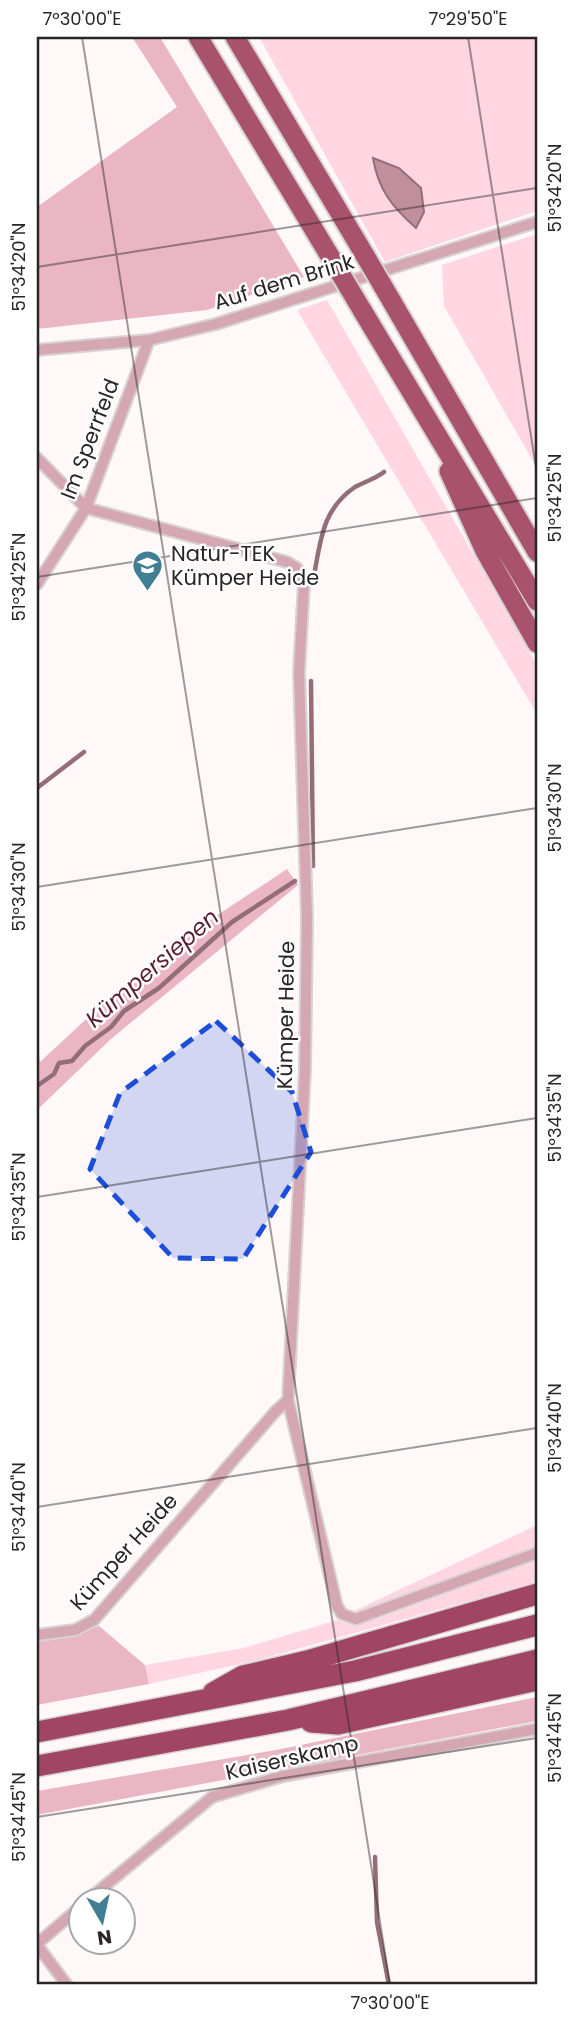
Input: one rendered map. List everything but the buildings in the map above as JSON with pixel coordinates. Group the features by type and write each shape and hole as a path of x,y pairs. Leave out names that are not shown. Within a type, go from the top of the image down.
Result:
{"highway":[{"path":"198,37 537,601"},
{"path":"234,37 360,247 537,552"},
{"path":"435,431 460,500 537,643"},
{"path":"192,1704 243,1676 534,1595"},
{"path":"37,1732 355,1671 537,1625"},
{"path":"37,1766 288,1720 537,1660"},
{"path":"288,1720 338,1724 537,1680"}],"street":[{"name":"Auf dem Brink","path":"37,350 149,340 216,324 537,222"},
{"name":"Im Sperrfeld","path":"37,584 86,508 149,340"},
{"path":"37,458 86,508"},
{"name":"Kümper Heide","path":"37,1635 75,1630 94,1620 288,1400 306,1005 307,918 299,672 304,583 298,568 287,562 86,508"},
{"path":"288,1400 337,1606 349,1619 366,1616 537,1553"},
{"name":"Kaiserskamp","path":"106,1885 212,1797 283,1776 537,1730"},
{"path":"66,1919 37,1945 66,1985"}],"highlighted area":[{"path":"216,1021 292,1092 311,1152 243,1259 173,1258 90,1169 120,1093"}],"shaded area":[{"path":"132,37 160,37 304,277 207,310 37,329 37,207 177,107"},
{"path":"259,37 537,37 537,211 385,262"},
{"path":"373,158 399,168 421,188 424,212 416,228 387,197 378,179"},
{"path":"537,234 537,468 444,306 442,265"},
{"path":"327,300 537,665 537,714 297,310"},
{"path":"287,869 298,885 111,1039 37,1110 37,1039 40,1062 110,997 146,977 198,928"},
{"path":"537,1525 537,1547 362,1613 354,1611"},
{"path":"537,1560 537,1582 254,1661 149,1684 145,1665 244,1648 337,1620 351,1625 380,1618"},
{"path":"99,1626 145,1665 149,1684 37,1705 37,1641"},
{"path":"537,1697 537,1721 37,1815 37,1791 276,1750"}],"waterway":[{"name":"Kümpersiepen","path":"315,570 326,524 337,504 355,487 384,472"},
{"name":"Kümpersiepen","path":"311,681 313,866"},
{"path":"37,788 84,752"},
{"name":"Kümpersiepen","path":"37,1086 54,1074 59,1063 72,1061 85,1046 111,1027 124,1011 159,988 232,922 295,881"},
{"path":"375,1857 377,1922 389,1985"}],"place":[{"name":"Natur-TEK Kümper Heide","path":"148,593"}]}
